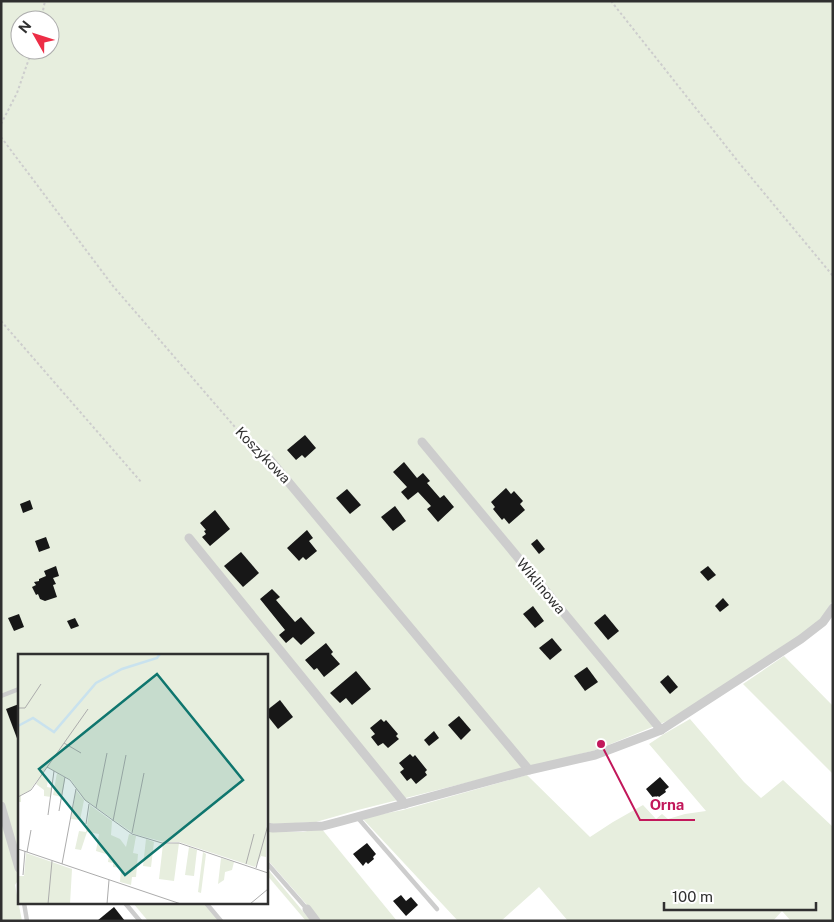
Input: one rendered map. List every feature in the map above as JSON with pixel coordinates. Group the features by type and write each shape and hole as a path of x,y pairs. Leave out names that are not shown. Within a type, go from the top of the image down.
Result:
{"street":[{"name":"Wiklinowa","path":"422,442 660,730"},
{"name":"Koszykowa","path":"265,454 529,770"},
{"path":"189,538 405,804"},
{"path":"268,827 323,826 529,770 595,755 660,730 801,640 823,622 833,608"},
{"path":"1,806 18,865"},
{"path":"307,910 316,921"}],"lane":[{"path":"1,696 18,689"},
{"path":"357,817 437,909"},
{"path":"268,864 307,910"},
{"path":"24,904 27,921"},
{"path":"126,904 140,921"},
{"path":"207,904 221,921"}],"path":[{"path":"611,1 734,156 833,276"},
{"path":"1,124 28,60"},
{"name":"Koszykowa","path":"1,137 113,286 241,434 265,454"},
{"path":"1,321 142,483"}],"green space":[{"path":"1,1 833,1 833,600 817,623 672,719 596,750 316,822 274,824 268,823 268,654 18,654 18,880 15,885 22,921 1,921"},
{"path":"784,656 833,706 833,774 743,684"},
{"path":"690,719 744,782 761,798 783,780 833,827 833,921 791,921 782,911 773,921 568,921 539,887 501,921 458,921 362,818 403,810 527,775 590,837 643,805 656,819 662,814 668,819 706,811 649,744"},
{"path":"321,828 397,921 321,921 268,860 268,831 303,832"},
{"path":"268,869 311,921 306,921 268,876"},
{"path":"134,904 205,904 219,921 148,921"}],"building":[{"path":"305,435 316,448 305,458 302,455 296,460 287,450"},
{"path":"404,462 417,478 423,473 430,481 427,483 440,498 444,495 454,507 438,522 427,509 431,506 418,492 408,500 401,492 407,487 393,472"},
{"path":"506,488 511,494 514,491 523,501 520,504 525,510 509,524 504,518 502,520 493,509 495,507 491,502"},
{"path":"347,489 361,505 350,514 336,498"},
{"path":"30,500 33,509 23,513 20,504"},
{"path":"395,506 406,521 393,531 381,517"},
{"path":"215,510 230,529 210,546 202,537 206,534 204,531 206,530 200,523"},
{"path":"307,530 313,538 309,541 317,551 306,560 303,557 299,561 287,548"},
{"path":"46,537 50,548 39,552 35,541"},
{"path":"537,539 545,549 539,554 531,544"},
{"path":"241,552 259,573 243,587 224,566"},
{"path":"56,566 59,576 53,578 56,584 53,585 57,597 45,601 40,599 38,594 36,595 32,587 36,585 34,582 46,576 44,571"},
{"path":"708,566 716,575 708,581 700,572"},
{"path":"272,589 280,597 276,600 295,622 301,617 315,633 301,645 293,637 286,643 279,635 285,630 260,599"},
{"path":"723,598 729,605 720,612 715,606"},
{"path":"533,606 544,621 535,628 523,614"},
{"path":"19,614 24,627 14,631 8,618"},
{"path":"605,614 619,631 608,640 594,623"},
{"path":"75,618 79,626 71,629 67,621"},
{"path":"552,638 562,650 550,660 539,648"},
{"path":"326,643 333,652 331,654 340,664 324,677 317,668 314,670 305,660"},
{"path":"587,667 598,682 585,691 574,676"},
{"path":"356,671 371,689 352,705 346,698 340,703 330,693"},
{"path":"668,675 678,687 670,694 660,682"},
{"path":"280,700 293,717 278,729 268,716 268,709"},
{"path":"18,704 18,741 6,709"},
{"path":"459,716 471,730 461,740 448,725"},
{"path":"381,719 384,722 386,720 398,734 396,736 399,739 388,748 383,743 378,746 371,737 375,734 370,728"},
{"path":"434,731 439,738 429,746 424,740"},
{"path":"410,754 413,757 415,755 427,770 425,772 427,775 416,784 411,778 407,781 400,772 404,769 399,763"},
{"path":"660,777 669,787 665,790 666,792 654,799 646,789"},
{"path":"367,843 376,854 373,857 374,859 368,864 366,862 363,866 353,854"},
{"path":"401,895 406,901 411,897 418,905 406,916 393,901"},
{"path":"114,907 125,921 97,921"}],"place":[{"name":"Orna","path":"601,744"}]}
